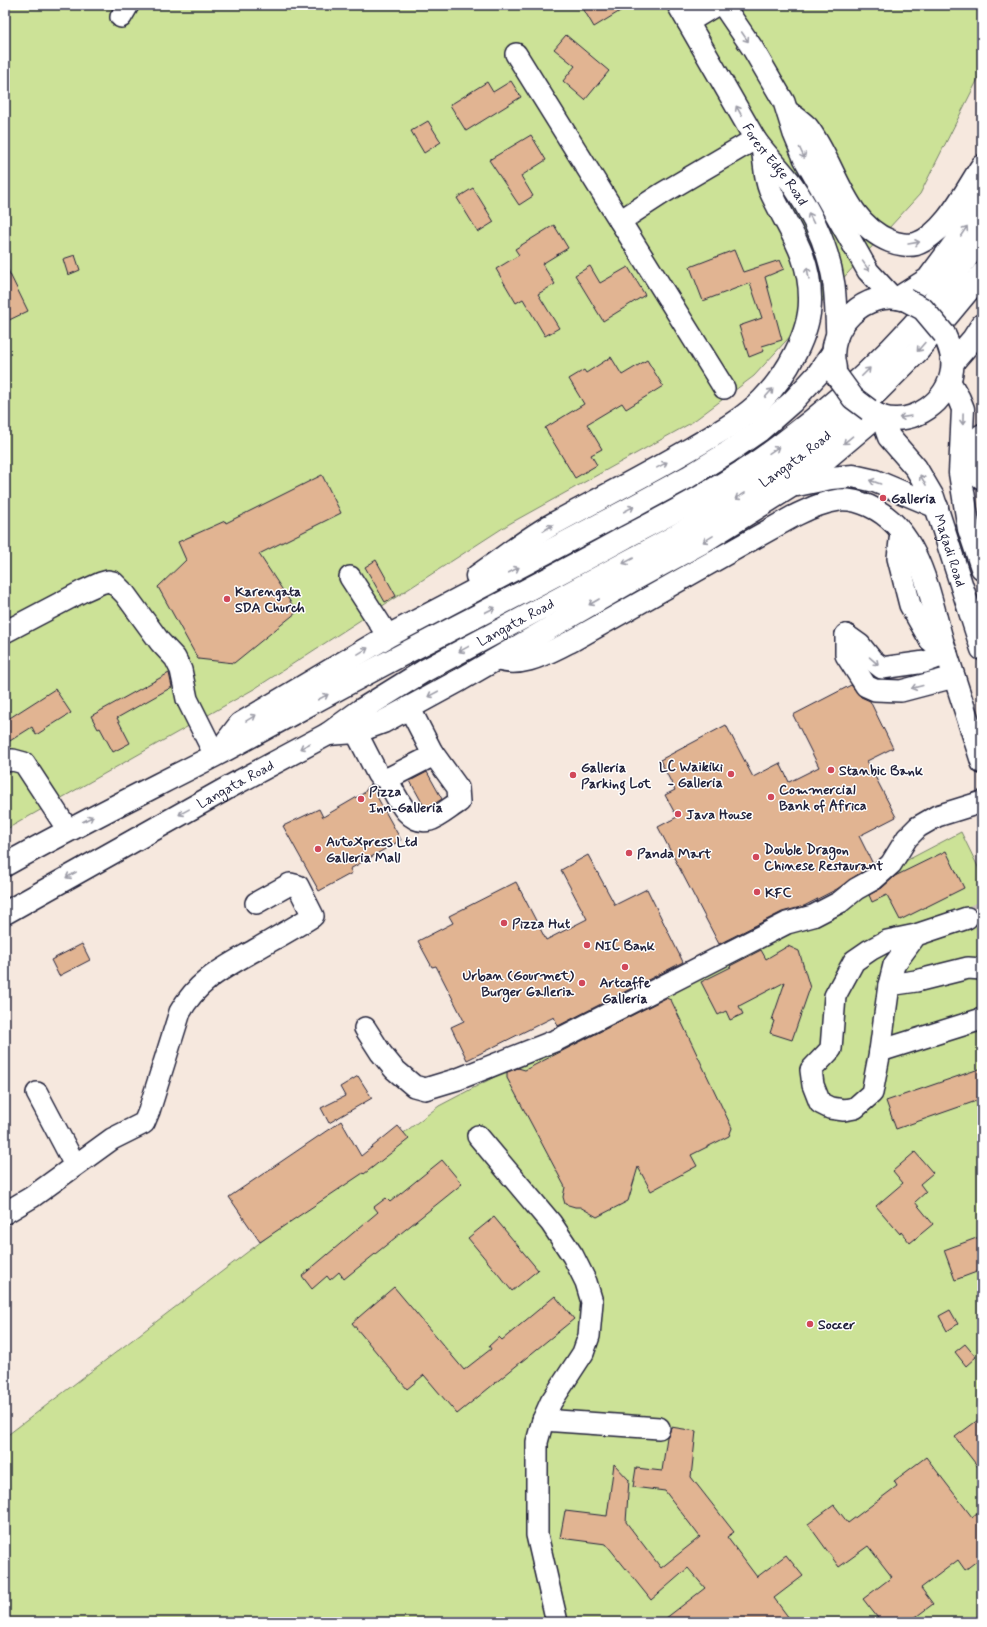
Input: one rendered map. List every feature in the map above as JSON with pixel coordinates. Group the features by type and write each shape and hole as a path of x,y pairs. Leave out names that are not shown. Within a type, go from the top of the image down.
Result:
{"main road":[{"path":"788,112 799,119 807,128 819,146 844,195 864,226 876,235 896,243 915,244 933,234 943,225 982,166"},
{"path":"388,636 550,526 680,455 739,419 762,401 779,381 793,356 806,327 810,297 808,272 795,238 770,190 759,145"},
{"path":"899,298 928,280 982,203"},
{"name":"Langata Road","path":"5,865 68,830 215,755 393,659 520,594 690,503 781,445 844,394 906,333 940,292 982,235"},
{"name":"Langata Road","path":"5,913 231,786 328,734 361,710 424,671 672,538 785,467 840,424 901,369 956,307 982,274"},
{"path":"215,755 240,724 388,636 688,477 760,431 792,402 818,374 848,317 867,303 882,298 899,298 923,309 944,334 950,347 951,372"},
{"path":"834,345 837,376 853,398 876,414 898,418 912,416 925,411 937,402 951,372 982,325"},
{"name":"Magadi Road","path":"951,372 963,409 960,473 969,529 982,568"},
{"path":"328,734 356,732 383,722 633,580 702,543 790,487 826,459 876,414"},
{"name":"Magadi Road","path":"876,414 889,437 923,479 936,507 982,649"},
{"path":"982,435 982,478"},
{"path":"790,487 831,478 853,476 875,481 936,507"}],"street":[{"path":"683,14 716,5"},
{"name":"Forest Edge Road","path":"723,5 753,49 784,102 800,149 863,263 899,298"},
{"name":"Forest Edge Road","path":"683,14 759,145 778,165 807,209 826,249 834,285 834,345"},
{"path":"516,54 724,388"},
{"path":"620,221 662,193 708,168 759,145"},
{"path":"496,659 506,663 520,662 539,657 570,642 794,516 819,504 840,500 860,502 877,510 895,525 909,543 920,565 982,763"},
{"path":"350,577 388,636"},
{"path":"5,632 100,583 113,582 125,594 160,642 175,658 181,670 187,699 215,755"},
{"path":"947,654 925,662 882,668 872,660 860,645 846,635 846,654 866,686 875,690 901,691 954,677"},
{"path":"356,732 378,775 386,779 406,812 419,820 431,820 459,802 458,788 432,752 409,707"},
{"path":"386,779 430,757 432,752"},
{"path":"5,761 13,760 24,764 68,830"},
{"path":"365,1028 381,1053 394,1069 414,1086 425,1089 458,1079 557,1040 788,923 813,916 840,902 856,889 874,879 890,864 907,838 918,827 937,816 982,802"},
{"path":"5,1213 32,1197 112,1139 144,1123 180,1012 188,998 198,987 214,974 313,916 298,886 295,884 290,884 256,903"},
{"path":"916,935 894,965 889,985 880,1051 872,1093 855,1108 844,1110 830,1108 820,1103 813,1085 811,1070 830,1049 835,996 854,961 887,941 916,935 967,918"},
{"path":"889,985 916,981 968,968 982,969"},
{"path":"880,1051 982,1019"},
{"path":"38,1093 75,1165"},
{"path":"478,1136 550,1223 570,1251 586,1282 592,1302 589,1336 583,1353 551,1402 542,1420 537,1442 537,1535 557,1622"},
{"path":"542,1420 659,1428"}],"green space":[{"path":"5,5 982,5 982,71 920,194 754,376 691,423 509,524 254,689 5,830"},
{"path":"961,832 982,875 982,1622 5,1622 5,1437 439,1106"}],"building":[{"path":"581,5 630,5 594,27"},
{"path":"566,35 609,71 585,100 563,81 575,66 554,49"},
{"path":"511,81 521,97 466,131 450,105 487,82 493,92"},
{"path":"428,121 441,142 424,153 411,131"},
{"path":"531,135 546,160 521,176 533,196 519,205 489,160"},
{"path":"473,188 494,222 478,232 457,198"},
{"path":"554,225 568,248 542,264 555,284 538,294 559,328 545,336 523,299 516,303 496,269 519,255 515,249"},
{"path":"734,250 743,272 780,260 784,269 765,277 782,340 762,346 764,351 749,357 739,326 762,318 750,283 703,301 690,267"},
{"path":"75,255 80,270 68,275 63,259"},
{"path":"5,264 28,311 5,322"},
{"path":"590,266 600,283 628,267 645,295 603,321 575,275"},
{"path":"611,357 622,375 647,360 663,386 626,409 622,403 587,424 602,449 591,455 597,465 575,478 545,428 584,404 569,379 584,370 586,373"},
{"name":"Karengata SDA Church","path":"322,475 341,513 259,554 297,612 234,663 198,659 158,587 186,560 178,542 225,521 226,523"},
{"path":"376,560 396,596 385,602 365,567"},
{"path":"169,673 172,687 117,718 130,743 113,752 100,728 98,729 91,716"},
{"path":"851,685 861,697 870,701 893,748 867,761 896,817 859,836 873,864 837,889 804,906 782,912 719,944 658,827 677,817 665,795 675,790 660,760 726,725 753,777 780,763 789,782 819,767 793,715"},
{"path":"55,689 71,713 36,735 32,727 5,744 5,721"},
{"path":"427,772 442,799 425,808 410,781"},
{"path":"370,784 401,840 350,869 352,873 319,891 283,826 319,809 323,817 364,793"},
{"path":"946,851 964,888 900,920 887,895 872,902 869,895 882,888 895,876"},
{"path":"588,855 615,905 647,889 683,962 558,1026 554,1017 467,1060 451,1027 464,1021 436,966 432,967 418,941 453,923 449,916 516,882 546,940 587,919 561,870"},
{"path":"82,944 90,960 59,976 51,960"},
{"path":"788,946 799,951 810,988 792,1040 770,1033 774,1021 772,1020 785,982 739,1006 743,1014 730,1020 726,1011 718,1015 701,982 761,950 766,959"},
{"path":"666,998 671,1000 732,1128 729,1136 691,1155 697,1166 651,1191 638,1167 628,1201 597,1217 580,1207 565,1204 563,1197 565,1187 507,1078 507,1072 518,1068 525,1070"},
{"path":"982,1068 982,1099 896,1129 886,1101"},
{"path":"358,1076 372,1098 329,1123 321,1108 345,1096 340,1087"},
{"path":"341,1121 361,1156 398,1126 409,1139 364,1174 363,1173 260,1242 229,1197"},
{"path":"915,1152 933,1173 920,1184 926,1192 915,1202 933,1224 910,1243 901,1232 900,1234 876,1206 903,1183 893,1171"},
{"path":"442,1160 462,1184 344,1279 339,1272 330,1280 327,1276 312,1289 302,1276 378,1212 374,1207 386,1198 390,1202"},
{"path":"494,1217 538,1270 512,1291 468,1238"},
{"path":"982,1236 982,1270 955,1280 944,1250"},
{"path":"394,1287 464,1370 491,1349 489,1346 499,1337 502,1340 555,1296 574,1319 457,1414 424,1375 407,1389 352,1323"},
{"path":"950,1310 958,1324 947,1331 939,1316"},
{"path":"965,1344 976,1357 966,1366 955,1352"},
{"path":"982,1417 982,1472 955,1437"},
{"path":"671,1427 696,1431 691,1477 734,1532 727,1537 757,1577 786,1555 803,1576 774,1598 792,1622 661,1622 705,1588 688,1568 651,1600 606,1544 560,1538 565,1511 607,1516 614,1464 629,1480 626,1522 661,1568 700,1537 665,1491 633,1487 636,1468 662,1471 667,1437"},
{"path":"926,1457 972,1517 982,1509 982,1557 965,1570 958,1560 921,1588 933,1604 909,1622 881,1622 863,1599 892,1577 868,1546 839,1567 808,1524 834,1505 848,1523 897,1486 894,1481"}],"tunnel":[{"path":"967,918 982,912"}],"place":[{"name":"Galleria","path":"883,498"},
{"name":"Karengata SDA Church","path":"227,599"},
{"name":"Stanbic Bank","path":"831,770"},
{"name":"LC Waikiki - Galleria","path":"731,774"},
{"name":"Galleria Parking Lot","path":"573,775"},
{"name":"Commercial Bank of Africa","path":"771,797"},
{"name":"Pizza Inn-Galleria","path":"361,799"},
{"name":"Java House","path":"678,814"},
{"name":"AutoXpress Ltd Galleria Mall","path":"318,849"},
{"name":"Panda Mart","path":"629,853"},
{"name":"Double Dragon Chinese Restaurant","path":"756,857"},
{"name":"KFC","path":"757,892"},
{"name":"Pizza Hut","path":"504,923"},
{"name":"NIC Bank","path":"587,945"},
{"name":"Artcaffe Galleria","path":"625,967"},
{"name":"Urban (Gourmet) Burger Galleria","path":"582,983"},
{"name":"Soccer","path":"810,1324"}]}
